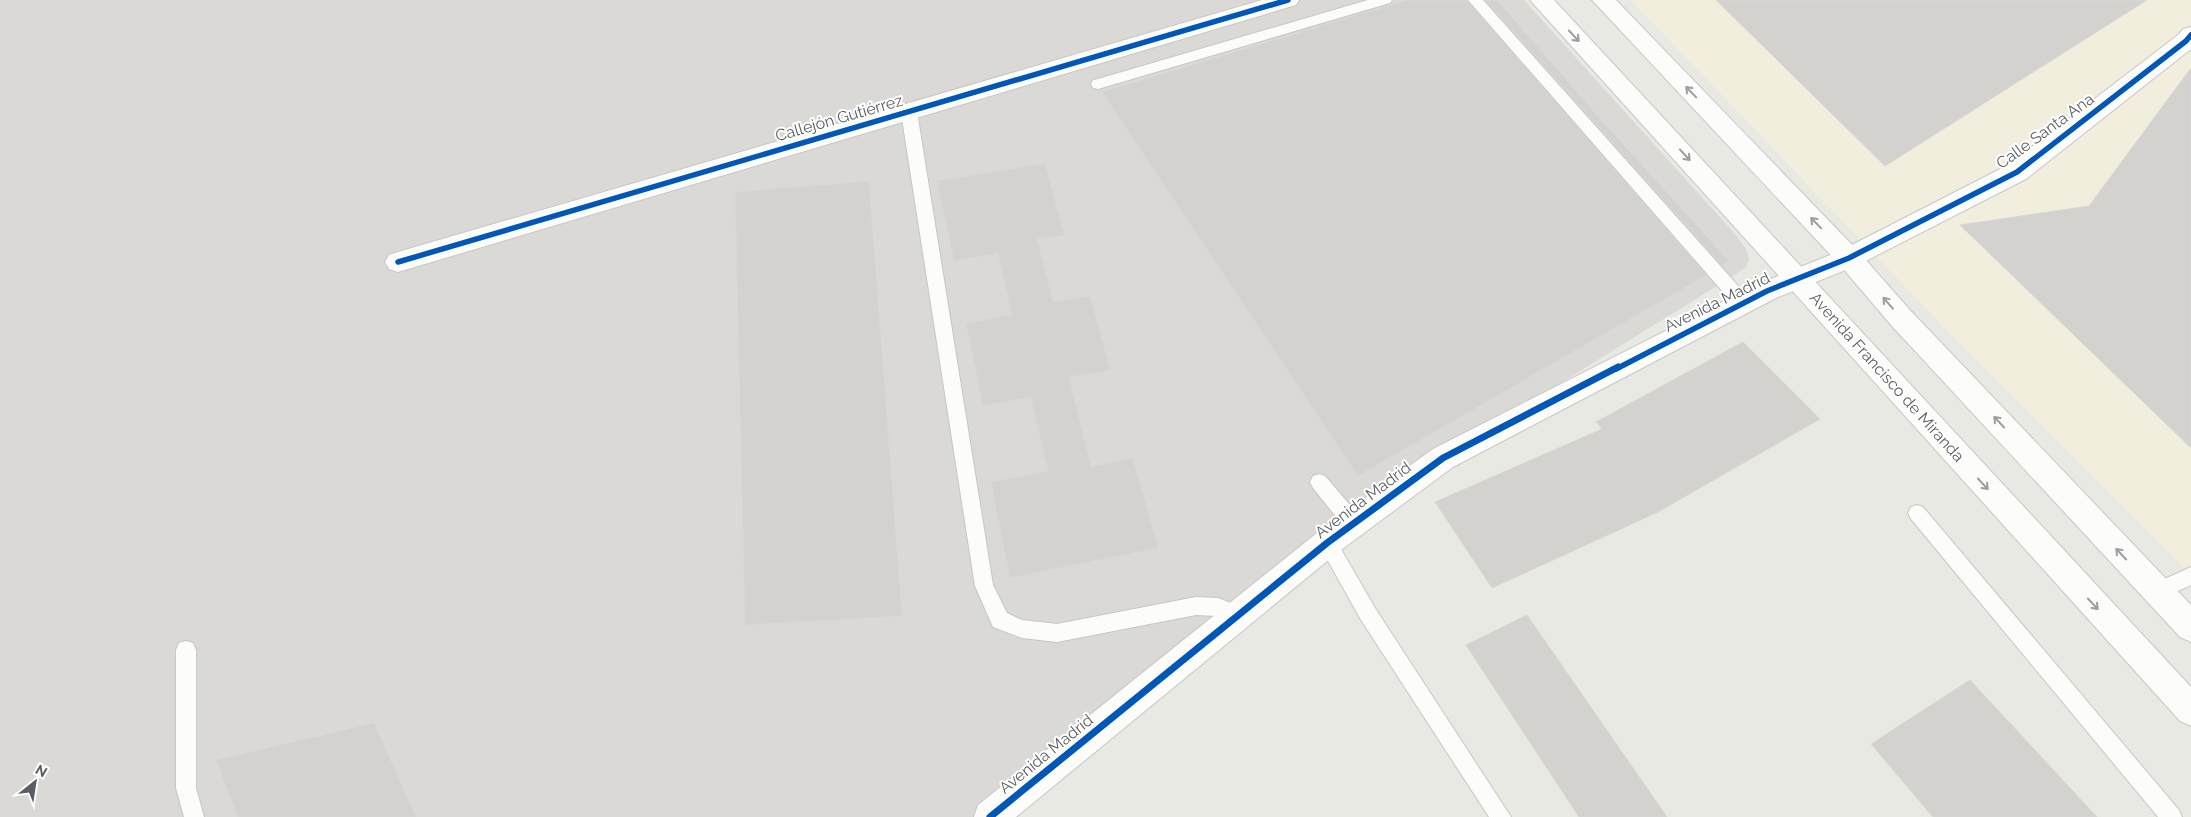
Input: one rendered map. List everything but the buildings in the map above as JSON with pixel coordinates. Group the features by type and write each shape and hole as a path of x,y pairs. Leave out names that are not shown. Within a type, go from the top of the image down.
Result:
{"street":[{"name":"Callejón Gutiérrez","path":"398,262 1288,0"},
{"name":"Avenida Francisco de Miranda","path":"1541,0 1799,279 1952,451 2191,710"},
{"path":"1603,0 1849,258 1900,317 2191,628"},
{"name":"Calle Santa Ana","path":"1799,279 1849,258 2017,172 2186,41 2191,35"},
{"name":"Avenida Madrid","path":"990,817 1327,544 1443,458 1743,303 1799,279"}],"lane":[{"path":"1098,84 1385,0"},
{"path":"1475,0 1743,303"},
{"path":"909,112 984,586 1000,620 1022,629 1057,633 1196,606 1218,607 1239,616"},
{"path":"1318,482 1354,524"},
{"path":"1917,513 2172,817"},
{"path":"1327,544 1368,614 1501,817"},
{"path":"2156,592 2191,576"},
{"path":"186,650 186,788 194,817"}],"shaded area":[{"path":"0,0 1524,0 1735,234 1746,249 1749,259 1746,267 1733,276 1514,412 976,817 0,817"},
{"path":"1631,0 2191,0 2191,575 1961,345"}],"cycle path":[{"path":"398,262 1288,0"},
{"path":"990,817 1327,543 1443,458 1767,291 1849,258 2017,172 2186,41 2191,35"}]}
